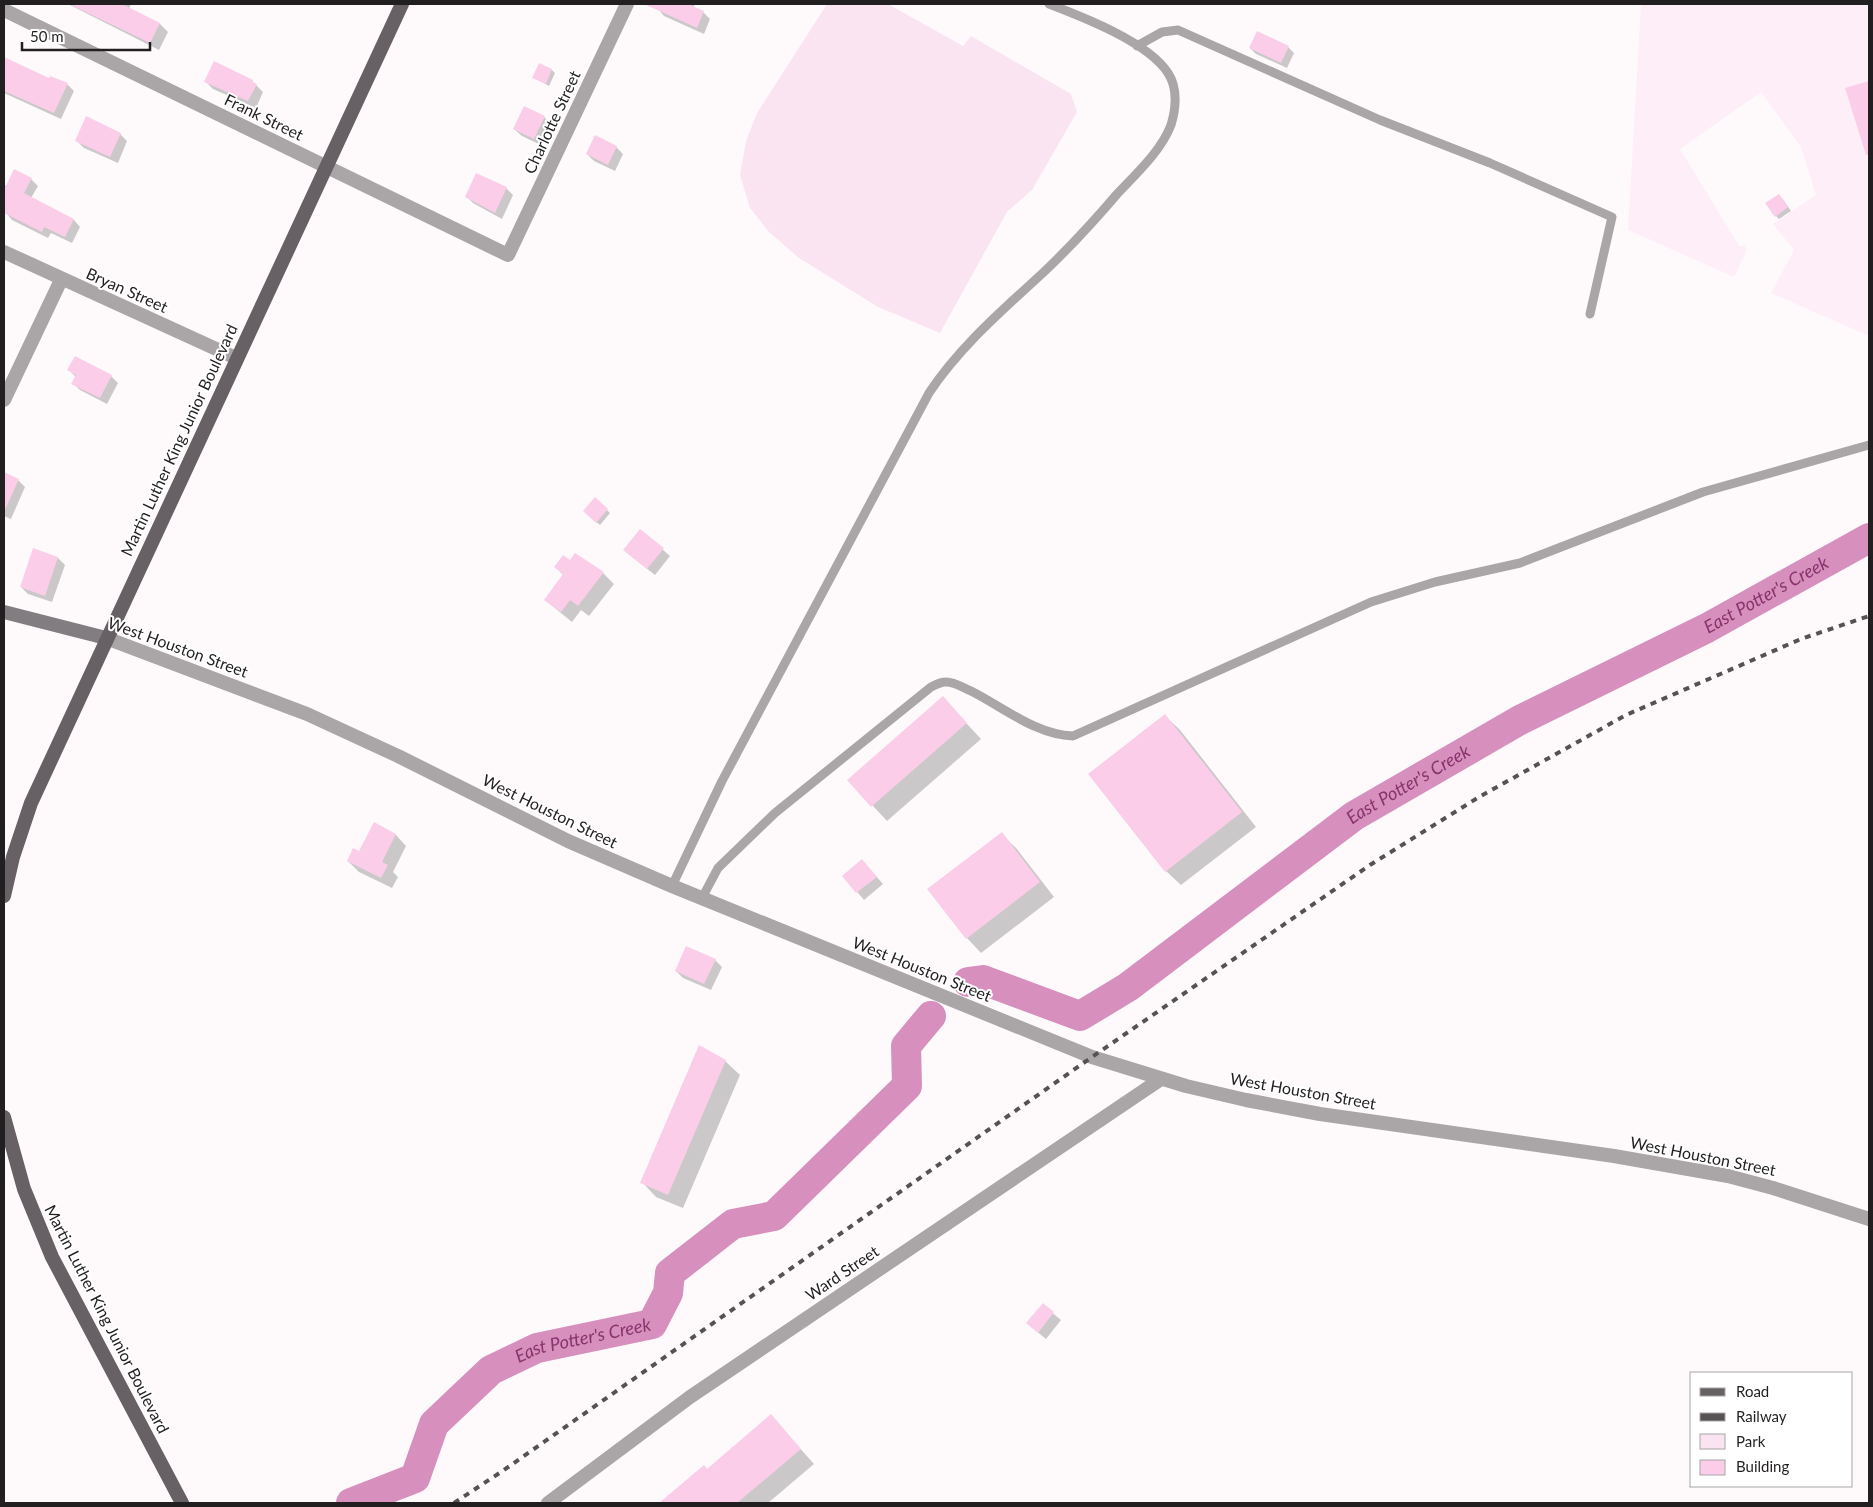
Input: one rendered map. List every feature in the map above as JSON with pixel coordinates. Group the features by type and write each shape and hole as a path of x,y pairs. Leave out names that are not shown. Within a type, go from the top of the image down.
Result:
{"main road":[{"name":"Martin Luther King Junior Boulevard","path":"4,896 13,857 31,803 402,4"},
{"name":"West Houston Street","path":"4,612 106,638"},
{"name":"Martin Luther King Junior Boulevard","path":"4,1117 24,1189 52,1257 181,1501"}],"street":[{"name":"Charlotte Street","path":"508,255 627,4"},
{"name":"Frank Street","path":"4,10 508,255"},
{"name":"Bryan Street","path":"4,252 61,280 236,358"},
{"path":"4,400 61,280"},
{"name":"West Houston Street","path":"106,638 307,714 398,756 568,841 672,886 1092,1057 1161,1079 1238,1098 1320,1114 1604,1155 1728,1176 1797,1195 1869,1219"},
{"name":"Ward Street","path":"548,1503 690,1397 1161,1079"}],"lane":[{"path":"672,886 722,781 934,386 944,371 979,332 1071,246 1149,159 1171,125 1175,109 1173,85 1168,73 1137,46 1092,20 1049,4"},
{"path":"1137,46 1162,32 1178,30 1380,120 1490,162 1612,217 1590,314"},
{"path":"702,898 718,868 775,813 931,687 938,684 953,682 996,703 1037,727 1050,732 1073,736 1371,602 1435,582 1520,563 1703,492 1869,445"}],"shaded area":[{"path":"1641,4 1869,4 1869,336 1771,293 1794,250 1773,224 1816,195 1801,147 1761,92 1680,149 1740,247 1744,245 1747,250 1734,277 1628,230"}],"green space":[{"path":"827,4 888,4 963,46 971,36 1071,94 1077,112 1032,190 1007,212 940,333 878,307 799,258 769,232 750,208 740,175 746,141 757,113"}],"building":[{"path":"69,4 122,4 160,23 150,43"},
{"path":"644,4 688,4 704,11 697,28"},
{"path":"1257,31 1289,46 1281,63 1249,48"},
{"path":"4,57 49,78 50,76 68,83 54,113 4,91"},
{"path":"214,61 253,80 252,82 257,84 248,101 204,82"},
{"path":"539,63 552,69 546,84 532,78"},
{"path":"1869,81 1869,155 1866,155 1845,88"},
{"path":"524,106 545,116 534,139 513,129"},
{"path":"86,116 121,133 110,157 75,141"},
{"path":"595,135 617,146 608,165 586,154"},
{"path":"14,169 32,178 24,193 74,219 65,237 44,227 42,232 4,213 4,190"},
{"path":"476,173 507,187 495,213 465,197"},
{"path":"1779,194 1788,207 1775,217 1765,203"},
{"path":"75,356 112,375 100,398 71,384 76,375 67,370"},
{"path":"4,472 19,479 4,512"},
{"path":"595,497 608,509 596,523 583,511"},
{"path":"640,529 664,548 647,569 623,550"},
{"path":"33,548 58,557 45,596 20,587"},
{"path":"575,553 604,572 578,606 570,600 561,612 544,600 563,574 554,567 563,555 570,560"},
{"path":"943,696 967,723 871,807 847,780"},
{"path":"1165,714 1242,812 1165,872 1088,774"},
{"path":"374,822 396,834 382,862 388,865 381,878 347,861 353,848 359,851"},
{"path":"1002,832 1040,882 966,939 927,889"},
{"path":"862,859 877,877 856,893 842,876"},
{"path":"686,946 716,959 704,984 675,971"},
{"path":"699,1045 726,1060 668,1195 640,1183"},
{"path":"1043,1303 1054,1312 1038,1333 1026,1323"},
{"path":"771,1414 801,1449 737,1503 659,1503 704,1465 707,1469"}],"waterway":[{"name":"East Potter's Creek","path":"968,982 983,980 1080,1016 1128,987 1354,816 1520,720 1707,628 1869,538"},
{"name":"East Potter's Creek","path":"351,1503 415,1478 434,1424 491,1370 537,1348 652,1324 668,1293 670,1273 733,1224 774,1216 907,1086 906,1046 931,1016"}],"railway":[{"path":"454,1503 1370,865 1479,797 1626,715 1801,639 1869,616"}]}
